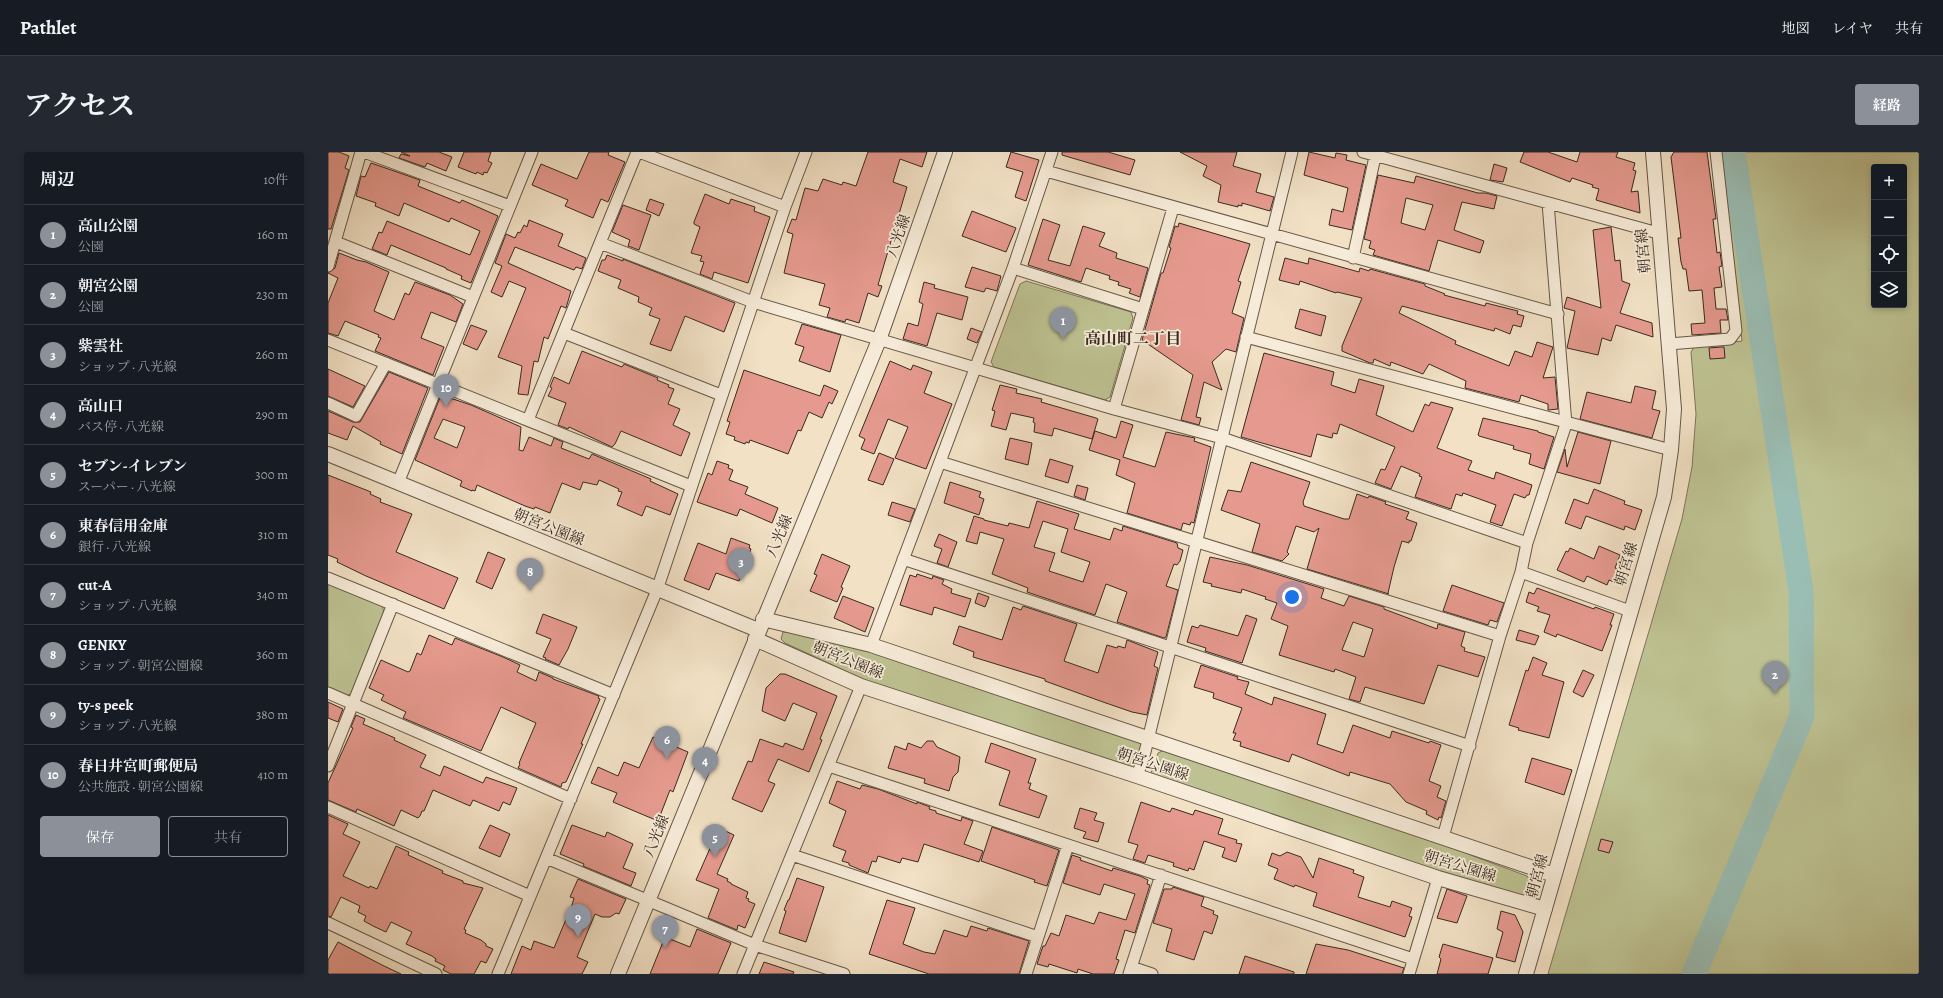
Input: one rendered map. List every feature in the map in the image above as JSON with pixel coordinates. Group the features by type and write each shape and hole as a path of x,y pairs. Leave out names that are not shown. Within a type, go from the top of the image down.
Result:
{"street":[{"path":"328,266 363,152 510,206"},
{"path":"398,483 532,152"},
{"path":"528,420 638,152 785,206"},
{"path":"498,974 657,590 785,206 806,152"},
{"name":"八光線","path":"618,974 879,340 945,152"},
{"path":"871,645 1013,268 1052,152"},
{"path":"1137,776 1148,738 1197,542 1292,152"},
{"path":"1363,152 1376,154 1658,233"},
{"name":"朝宮線","path":"1526,974 1664,497 1671,450 1674,409 1658,233 1653,152"},
{"path":"1668,344 1730,339 1736,331 1716,152"},
{"path":"1353,258 1376,154"},
{"path":"1046,171 1173,208 1272,234 1353,258 1558,314"},
{"path":"1443,837 1500,636 1521,572 1527,543 1566,424 1548,203"},
{"path":"1114,409 1173,208"},
{"path":"336,242 473,297"},
{"path":"600,243 753,302 1114,409 1222,438 1527,543"},
{"path":"1013,268 1143,309"},
{"path":"564,333 721,395"},
{"path":"1246,337 1566,424 1671,450"},
{"path":"328,340 691,486"},
{"path":"328,403 356,416 386,363"},
{"name":"朝宮公園線","path":"328,454 657,590 759,629 861,686 1137,776 1438,878 1545,909"},
{"path":"940,462 1500,636"},
{"path":"903,560 1170,646 1470,746"},
{"path":"1521,572 1630,611"},
{"path":"328,578 614,695"},
{"path":"328,766 393,604"},
{"name":"朝宮公園線","path":"759,629 871,645 1554,875"},
{"path":"743,974 861,686"},
{"path":"328,693 570,799"},
{"path":"829,766 1413,959"},
{"path":"328,806 530,896"},
{"path":"1026,974 1068,845"},
{"path":"792,855 1038,937"},
{"path":"546,858 755,945 844,974"},
{"path":"1152,974 1130,971 1161,875"},
{"path":"1409,974 1438,878"},
{"path":"328,923 436,974"}],"green space":[{"path":"1721,152 1919,152 1919,974 1548,974 1682,519 1692,467 1696,414 1691,352 1694,347 1742,341"},
{"path":"1026,281 1131,312 1133,318 1110,397 1105,400 994,367 991,362 1020,284"},
{"path":"328,584 382,606 384,612 351,694 345,696 328,689"},
{"path":"783,632 797,633 870,652 1135,740 1142,744 1135,770 880,687 785,643 781,639"},
{"path":"1164,750 1432,838 1473,856 1527,876 1534,886 1528,896 1521,898 1151,776 1158,753"}],"building":[{"path":"328,152 339,152 349,156 345,168 349,170 331,229 328,229"},
{"path":"401,152 439,152 452,157 446,171 427,163 425,167 399,158 401,154 410,156"},
{"path":"464,152 491,152 488,161 492,163 487,173 484,172 483,175 477,172 476,174 458,167"},
{"path":"589,152 609,152 608,155 625,162 608,202 601,199 593,218 565,206 568,200 532,185 541,164 577,179"},
{"path":"868,152 927,152 922,167 900,159 893,182 907,187 878,285 882,286 878,297 868,293 859,323 846,319 845,322 827,317 830,308 819,305 825,284 784,273 793,234 787,232 792,219 796,220 805,188 818,191 823,179 842,185 843,182 856,186"},
{"path":"1011,152 1039,160 1026,201 1015,197 1023,172 1006,167"},
{"path":"1062,152 1108,152 1135,160 1130,175 1062,155"},
{"path":"1180,152 1237,152 1233,166 1261,174 1256,192 1274,197 1270,211 1242,203 1242,206 1238,205 1238,207 1218,202 1221,185 1203,176 1207,166"},
{"path":"1309,152 1335,158 1336,153 1347,155 1346,160 1366,165 1352,230 1329,225 1332,209 1343,212 1348,188 1304,175"},
{"path":"1524,152 1548,152 1577,162 1580,152 1618,152 1616,157 1635,163 1633,170 1636,171 1631,192 1638,191 1640,213 1596,200 1599,189 1592,187 1593,185 1572,178 1570,182 1520,162"},
{"path":"1674,152 1707,152 1716,219 1713,219 1717,253 1720,252 1722,266 1719,267 1722,287 1714,288 1716,309 1726,309 1728,320 1720,320 1721,333 1692,335 1691,324 1705,323 1702,290 1689,291 1686,269 1683,269 1681,262 1678,238 1681,238 1671,157"},
{"path":"371,163 420,180 418,186 460,203 462,200 498,216 471,283 461,279 462,276 446,268 391,245 387,255 372,249 379,232 382,233 387,221 470,255 480,231 451,218 449,222 404,203 399,216 375,206 376,203 356,196 361,176 365,177"},
{"path":"1494,164 1507,168 1503,182 1490,180"},
{"path":"1378,175 1414,183 1416,176 1478,193 1486,193 1497,196 1494,209 1462,202 1454,230 1484,241 1480,253 1438,240 1429,271 1373,255 1375,250 1369,248 1371,241 1364,239","holes":["1406,198 1433,205 1425,230 1401,223"]},
{"path":"705,194 729,204 731,199 755,207 754,211 770,217 748,283 714,272 712,279 700,274 704,262 700,261 702,256 691,253 700,227 694,224 694,222"},
{"path":"650,199 664,204 659,216 646,210"},
{"path":"623,205 651,215 639,250 628,246 630,240 612,232"},
{"path":"972,211 1016,228 1006,252 962,236"},
{"path":"1043,219 1060,225 1048,260 1070,266 1083,226 1105,233 1099,246 1117,253 1116,258 1148,268 1140,297 1129,293 1131,289 1118,285 1119,282 1109,279 1110,276 1086,268 1081,282 1028,265"},
{"path":"529,220 563,234 558,246 586,258 582,269 576,267 574,270 515,247 508,263 571,291 566,308 561,306 548,339 544,337 538,362 534,361 528,395 518,394 522,366 498,357 526,288 509,281 502,297 491,292 502,266 495,263 506,234 515,238 518,232 520,233 524,225 527,227"},
{"path":"1179,223 1250,244 1238,281 1241,282 1232,313 1244,318 1236,352 1226,349 1212,362 1222,390 1204,382 1196,417 1201,418 1199,425 1181,420 1193,375 1142,340 1161,273 1163,273 1171,248 1169,247 1175,226 1178,227"},
{"path":"1611,227 1615,261 1620,260 1622,281 1630,284 1620,313 1652,323 1653,337 1616,325 1611,341 1602,338 1598,355 1567,348 1575,311 1564,308 1567,297 1601,308 1593,230"},
{"path":"339,253 389,272 374,311 394,320 405,293 409,295 415,282 450,295 463,304 456,322 431,312 421,338 444,347 433,375 375,351 381,338 378,337 379,335 345,321 338,336 328,333 328,303 338,278 328,273 335,268"},
{"path":"607,255 623,261 623,259 735,303 724,332 685,316 671,351 650,344 660,319 649,315 652,308 638,302 639,297 618,288 621,280 598,271 602,260 605,260"},
{"path":"1285,258 1308,264 1309,258 1359,272 1360,268 1369,271 1370,269 1425,284 1425,286 1445,294 1444,295 1485,306 1486,303 1518,311 1517,314 1524,316 1521,327 1513,325 1510,334 1495,328 1494,331 1402,306 1399,313 1456,341 1455,344 1509,366 1515,351 1532,357 1537,342 1553,347 1543,378 1555,377 1558,409 1548,410 1548,404 1521,395 1519,402 1465,388 1466,381 1429,364 1423,374 1391,362 1390,366 1374,359 1373,363 1370,363 1342,351 1342,346 1362,298 1336,293 1300,281 1299,285 1279,280"},
{"path":"972,267 1001,276 997,291 986,288 984,292 965,287"},
{"path":"924,282 935,285 934,288 968,297 962,320 937,313 927,346 903,339 908,323 918,326 923,304 919,302"},
{"path":"1300,309 1326,316 1321,336 1295,328"},
{"path":"802,324 841,335 830,372 799,361 804,347 795,344"},
{"path":"471,325 487,331 477,350 463,344"},
{"path":"971,328 982,332 977,343 967,339"},
{"path":"1724,347 1725,358 1710,359 1709,348"},
{"path":"582,351 622,367 624,364 658,378 657,380 674,389 668,404 680,409 673,425 690,433 681,456 621,431 612,447 569,427 568,429 558,425 566,403 548,396 552,388 550,387 554,377 569,384"},
{"path":"1264,353 1334,372 1331,385 1355,393 1359,379 1384,386 1376,415 1413,432 1425,404 1429,406 1431,402 1453,408 1437,448 1472,461 1468,470 1494,479 1496,472 1532,485 1529,495 1525,498 1514,494 1502,526 1490,522 1496,505 1463,493 1462,496 1456,494 1451,509 1415,497 1422,477 1419,476 1420,474 1401,466 1391,489 1375,483 1381,469 1385,470 1395,447 1340,424 1337,434 1333,433 1332,438 1317,434 1311,457 1241,437"},
{"path":"890,361 911,370 913,365 932,372 924,393 952,404 926,469 895,458 908,427 888,419 874,454 861,449 865,439 859,436"},
{"path":"328,369 365,386 353,407 328,396"},
{"path":"744,370 820,396 824,385 838,391 832,404 829,402 822,418 809,412 801,431 798,430 788,454 750,440 749,443 746,442 745,444 734,440 735,437 726,434 730,422 727,421"},
{"path":"389,372 428,388 402,454 380,444 381,442 353,426 347,440 328,433 328,411 353,422 360,422"},
{"path":"1000,385 1017,389 1016,393 1042,399 1041,402 1098,419 1092,439 1054,428 1052,436 1034,432 1034,418 1011,413 1006,430 991,426 995,411 992,410"},
{"path":"1635,386 1656,391 1652,409 1660,411 1652,438 1580,419 1587,392 1631,403"},
{"path":"441,395 471,405 521,427 519,450 523,451 529,437 551,446 554,438 563,442 561,448 589,459 592,454 651,479 650,481 678,494 670,515 646,506 642,516 617,505 622,492 618,491 619,489 599,480 597,485 583,482 580,490 562,483 550,513 535,507 534,509 525,506 477,485 475,491 472,491 460,486 462,481 415,460","holes":["443,419 465,427 457,448 434,438"]},
{"path":"1483,418 1538,431 1554,437 1544,469 1529,464 1531,454 1513,449 1514,446 1479,436"},
{"path":"1121,421 1133,425 1123,457 1155,467 1166,432 1195,438 1194,441 1211,447 1194,523 1191,522 1190,525 1183,523 1181,530 1127,513 1135,483 1116,475 1120,460 1089,450 1095,431 1116,438"},
{"path":"1578,432 1611,441 1600,484 1557,472 1565,449 1567,467"},
{"path":"1010,438 1032,443 1028,465 1005,459"},
{"path":"879,453 894,459 883,485 868,480"},
{"path":"1050,459 1073,466 1068,483 1045,476"},
{"path":"717,461 729,465 728,468 733,470 729,480 748,487 745,494 778,508 772,523 740,509 737,516 697,502 708,473 712,475"},
{"path":"1251,462 1310,482 1303,502 1304,506 1344,519 1349,519 1357,494 1368,498 1369,496 1386,502 1385,504 1409,512 1406,519 1417,523 1411,541 1409,541 1409,543 1402,541 1394,567 1389,594 1307,569 1319,528 1314,532 1296,526 1287,552 1289,554 1282,561 1252,552 1260,524 1221,510 1228,490 1241,492"},
{"path":"328,475 371,492 370,494 381,499 380,502 412,514 396,552 458,578 444,609 366,576 337,562 338,559 328,555"},
{"path":"950,482 981,492 979,497 984,499 979,515 944,503"},
{"path":"1077,485 1088,488 1085,500 1074,496"},
{"path":"1594,489 1625,501 1624,504 1642,510 1635,530 1625,526 1624,530 1586,516 1581,529 1565,523 1574,499 1588,504"},
{"path":"1037,501 1079,514 1074,529 1110,540 1114,528 1122,531 1123,526 1177,543 1178,548 1183,550 1180,561 1177,565 1174,564 1166,586 1178,590 1166,637 1164,638 1117,622 1127,592 1106,584 1095,615 1027,592 1028,588 992,574 1004,539 980,532 977,544 966,541 974,516 1008,526 1009,523 1029,528","holes":["1043,521 1068,529 1061,552 1090,562 1083,582 1049,571 1055,553 1034,547"]},
{"path":"892,502 915,509 910,522 888,515"},
{"path":"939,534 957,542 948,567 937,563 942,549 934,546"},
{"path":"731,538 750,545 749,548 751,549 739,581 716,573 709,590 684,580 698,543 726,554"},
{"path":"1599,546 1620,555 1615,568 1624,572 1619,584 1609,580 1607,585 1587,576 1584,582 1557,570 1566,551 1568,552 1570,548 1594,559"},
{"path":"488,552 505,559 492,589 476,582"},
{"path":"822,554 850,566 841,587 843,588 837,602 810,591 817,575 814,574"},
{"path":"1210,557 1247,565 1324,589 1321,598 1344,606 1349,596 1384,607 1384,609 1437,629 1438,624 1465,632 1461,646 1465,648 1464,651 1485,657 1478,677 1438,665 1424,704 1365,687 1360,702 1349,699 1356,677 1335,669 1334,672 1279,655 1288,626 1271,619 1277,603 1265,599 1266,597 1242,589 1241,593 1211,586 1212,584 1203,582","holes":["1353,622 1373,629 1364,657 1342,650"]},
{"path":"917,574 932,579 933,576 944,580 942,584 952,589 951,593 971,599 965,617 934,607 932,615 900,605 910,575 916,577"},
{"path":"1452,585 1504,603 1497,622 1490,620 1488,625 1443,611"},
{"path":"1537,588 1594,609 1595,607 1614,614 1610,625 1612,625 1602,651 1557,634 1556,637 1544,632 1550,615 1537,611 1539,607 1526,602 1529,592 1534,594"},
{"path":"978,593 989,597 985,607 975,603"},
{"path":"843,596 874,608 865,632 834,618"},
{"path":"1023,606 1077,624 1064,661 1098,673 1107,645 1117,648 1118,646 1125,648 1127,640 1158,652 1154,666 1158,668 1147,715 1132,712 1103,702 1045,681 1045,679 973,657 974,652 953,644 959,626 1002,640 1013,607 1021,610"},
{"path":"543,614 577,627 568,649 559,665 543,657 551,639 536,633"},
{"path":"1246,615 1257,619 1242,663 1205,651 1206,648 1187,642 1192,626 1198,628 1200,625 1238,636"},
{"path":"1519,630 1539,636 1535,645 1516,640"},
{"path":"429,635 452,645 455,638 503,657 520,665 517,672 536,681 539,672 553,679 599,696 598,698 600,699 581,744 583,744 566,782 562,783 561,787 518,768 536,723 501,707 481,751 403,718 406,712 381,700 384,695 369,688 381,660 408,672 410,671 417,653 421,655"},
{"path":"1533,657 1547,663 1542,675 1564,682 1549,738 1518,730 1519,728 1509,725 1526,670 1528,671"},
{"path":"1201,665 1249,682 1245,694 1272,705 1274,697 1326,714 1317,744 1343,753 1353,725 1390,738 1392,731 1429,743 1430,741 1441,745 1429,781 1441,786 1437,797 1446,801 1441,818 1439,817 1438,820 1426,814 1427,811 1406,802 1390,784 1350,772 1349,776 1292,754 1289,762 1240,746 1241,742 1233,740 1236,733 1233,733 1242,708 1213,698 1214,693 1194,687"},
{"path":"1583,670 1594,675 1583,697 1573,692"},
{"path":"780,674 785,674 837,696 809,772 778,759 768,781 775,784 762,812 732,799 748,761 752,762 760,739 783,747 785,743 803,750 817,713 793,703 785,721 762,711 766,688"},
{"path":"328,702 343,709 338,722 328,718"},
{"path":"356,715 365,719 363,724 395,738 394,740 426,755 420,767 440,776 444,766 483,783 486,777 517,788 510,805 503,802 499,811 473,800 470,806 433,790 424,811 422,811 418,818 401,810 394,826 357,809 356,812 328,800 328,783 353,728 351,727"},
{"path":"653,737 688,752 673,792 670,790 658,821 613,802 617,793 591,783 598,767 618,776 624,762 639,768"},
{"path":"927,741 933,741 937,747 960,757 958,772 953,777 949,791 924,783 925,779 888,768 895,746 906,750 908,743 921,748"},
{"path":"991,743 1036,759 1028,783 1031,783 1029,789 1047,796 1039,818 999,805 1010,771 985,762"},
{"path":"1532,758 1572,770 1564,795 1525,782"},
{"path":"837,781 860,789 862,785 878,789 917,804 917,802 930,807 929,809 936,811 936,813 961,821 962,817 973,821 964,844 983,851 979,862 924,844 918,862 902,858 900,863 878,856 876,862 872,861 868,873 849,865 849,863 842,861 846,851 833,846 846,811 829,803"},
{"path":"1141,802 1170,812 1172,808 1193,815 1195,810 1223,819 1218,834 1237,840 1236,843 1242,844 1236,862 1222,857 1225,848 1204,841 1194,870 1189,868 1188,871 1173,866 1174,863 1148,855 1145,863 1133,859 1138,845 1128,842"},
{"path":"1080,808 1097,813 1094,820 1104,823 1098,842 1083,838 1086,832 1074,828"},
{"path":"328,815 348,824 343,834 360,842 343,876 369,888 370,886 377,889 396,846 409,852 408,855 443,871 442,873 463,881 463,883 483,888 464,929 466,930 465,933 481,940 486,944 486,946 493,949 486,963 481,961 474,974 451,974 443,970 445,966 435,961 436,959 432,956 406,944 412,932 391,922 386,932 373,926 364,921 366,916 358,912 360,906 341,897 331,917 328,916"},
{"path":"490,825 510,834 500,857 479,848"},
{"path":"572,825 605,837 607,832 633,844 623,868 636,873 631,886 583,866 584,864 560,854"},
{"path":"992,827 1059,850 1047,886 1034,882 1035,880 981,861"},
{"path":"719,828 734,835 717,874 728,879 727,881 731,884 748,892 746,898 749,899 748,901 755,904 745,928 738,925 737,930 708,918 719,889 696,880"},
{"path":"1601,839 1613,842 1609,853 1598,850"},
{"path":"1287,852 1301,857 1313,878 1319,858 1354,870 1353,873 1364,877 1358,897 1390,907 1392,901 1412,908 1409,916 1412,917 1405,937 1313,906 1317,893 1295,885 1294,887 1274,879 1278,869 1268,865 1272,853 1280,856"},
{"path":"1072,855 1081,858 1080,860 1112,871 1113,868 1140,876 1148,880 1147,884 1150,885 1135,933 1125,930 1116,959 1119,960 1114,974 1093,974 1078,969 1077,973 1049,964 1048,967 1037,964 1043,946 1045,946 1051,933 1059,936 1066,915 1094,924 1099,912 1126,920 1135,894 1104,884 1100,895 1063,883"},
{"path":"797,878 824,887 806,942 779,933 786,911 784,910"},
{"path":"578,879 626,899 619,914 616,913 610,917 602,917 595,914 577,957 588,962 582,974 511,974 522,946 531,950 534,941 554,948 572,905 574,898 570,897"},
{"path":"1173,887 1204,897 1201,906 1214,911 1213,914 1218,916 1212,934 1204,931 1194,960 1166,951 1172,929 1153,923 1164,889 1172,889"},
{"path":"1447,889 1467,896 1457,923 1437,918"},
{"path":"887,900 915,908 903,944 924,952 935,954 944,930 967,937 971,926 987,931 988,928 1029,941 1019,974 929,974 869,954"},
{"path":"1501,911 1515,915 1523,932 1515,962 1496,957 1503,932 1497,929"},
{"path":"697,929 731,943 718,974 650,974 665,937 690,947"},
{"path":"338,942 401,974 328,974 328,960"},
{"path":"1316,944 1348,950 1404,968 1402,974 1306,974"},
{"path":"1443,944 1493,958 1488,974 1437,974 1441,959 1439,957"},
{"path":"1245,956 1294,972 1294,974 1239,974"},
{"path":"764,962 794,972 793,974 759,974"}],"waterway":[{"path":"1694,974 1802,716 1801,591 1733,152"}],"place":[{"name":"高山公園","path":"1063,340"},
{"name":"春日井宮町郵便局","path":"446,407"},
{"name":"紫雲社","path":"741,581"},
{"name":"GENKY","path":"530,591"},
{"name":"朝宮公園","path":"1775,694"},
{"name":"東春信用金庫","path":"667,759"},
{"name":"高山口","path":"705,780"},
{"name":"セブン-イレブン","path":"715,857"},
{"name":"ty-s peek","path":"578,937"},
{"name":"cut-A","path":"665,948"}],"district":[{"name":"高山町二丁目","path":"1133,339"}]}
